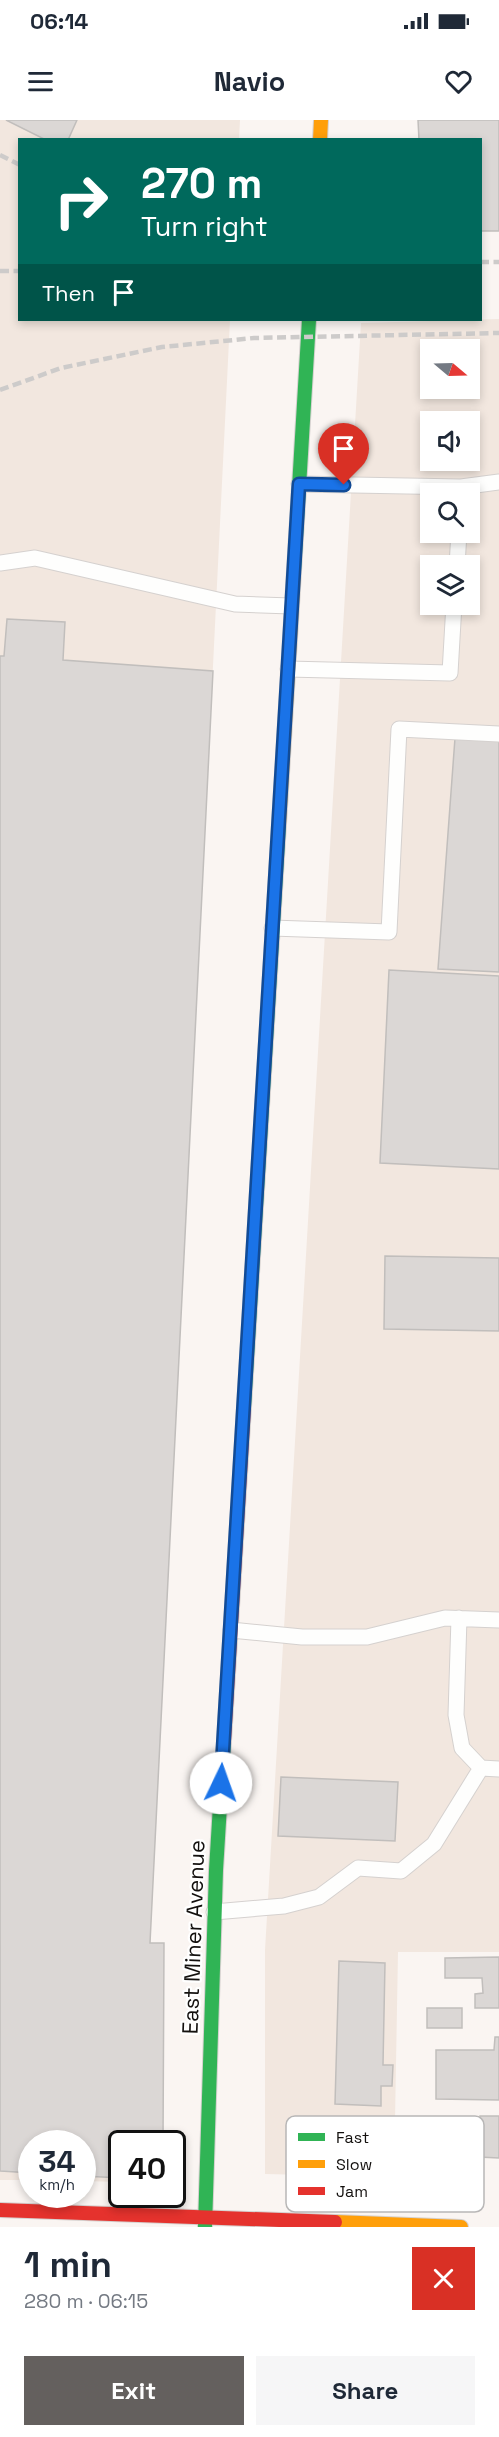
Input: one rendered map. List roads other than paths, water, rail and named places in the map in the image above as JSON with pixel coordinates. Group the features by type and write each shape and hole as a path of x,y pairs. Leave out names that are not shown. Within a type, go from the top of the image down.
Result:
{"street":[{"path":"320,138 321,120"},
{"name":"East Miner Avenue","path":"205,2221 214,1912 309,321"},
{"path":"0,2210 205,2221 461,2227"}],"lane":[{"path":"480,486 499,482"},
{"path":"299,484 420,488"},
{"path":"0,563 35,558 235,604 291,606"},
{"path":"288,669 450,673 453,615"},
{"path":"272,928 389,932 399,729 499,734"},
{"path":"231,1630 302,1637 367,1637 446,1618 499,1620"},
{"path":"459,1618 456,1714 462,1748 481,1768 499,1769"},
{"path":"214,1912 284,1906 319,1897 358,1868 401,1871 434,1844 481,1768"}],"railway":[{"path":"0,155 18,164"},
{"path":"482,262 499,262"},
{"path":"0,271 18,271"},
{"path":"0,390 61,368 162,347 254,338 499,333"}]}
